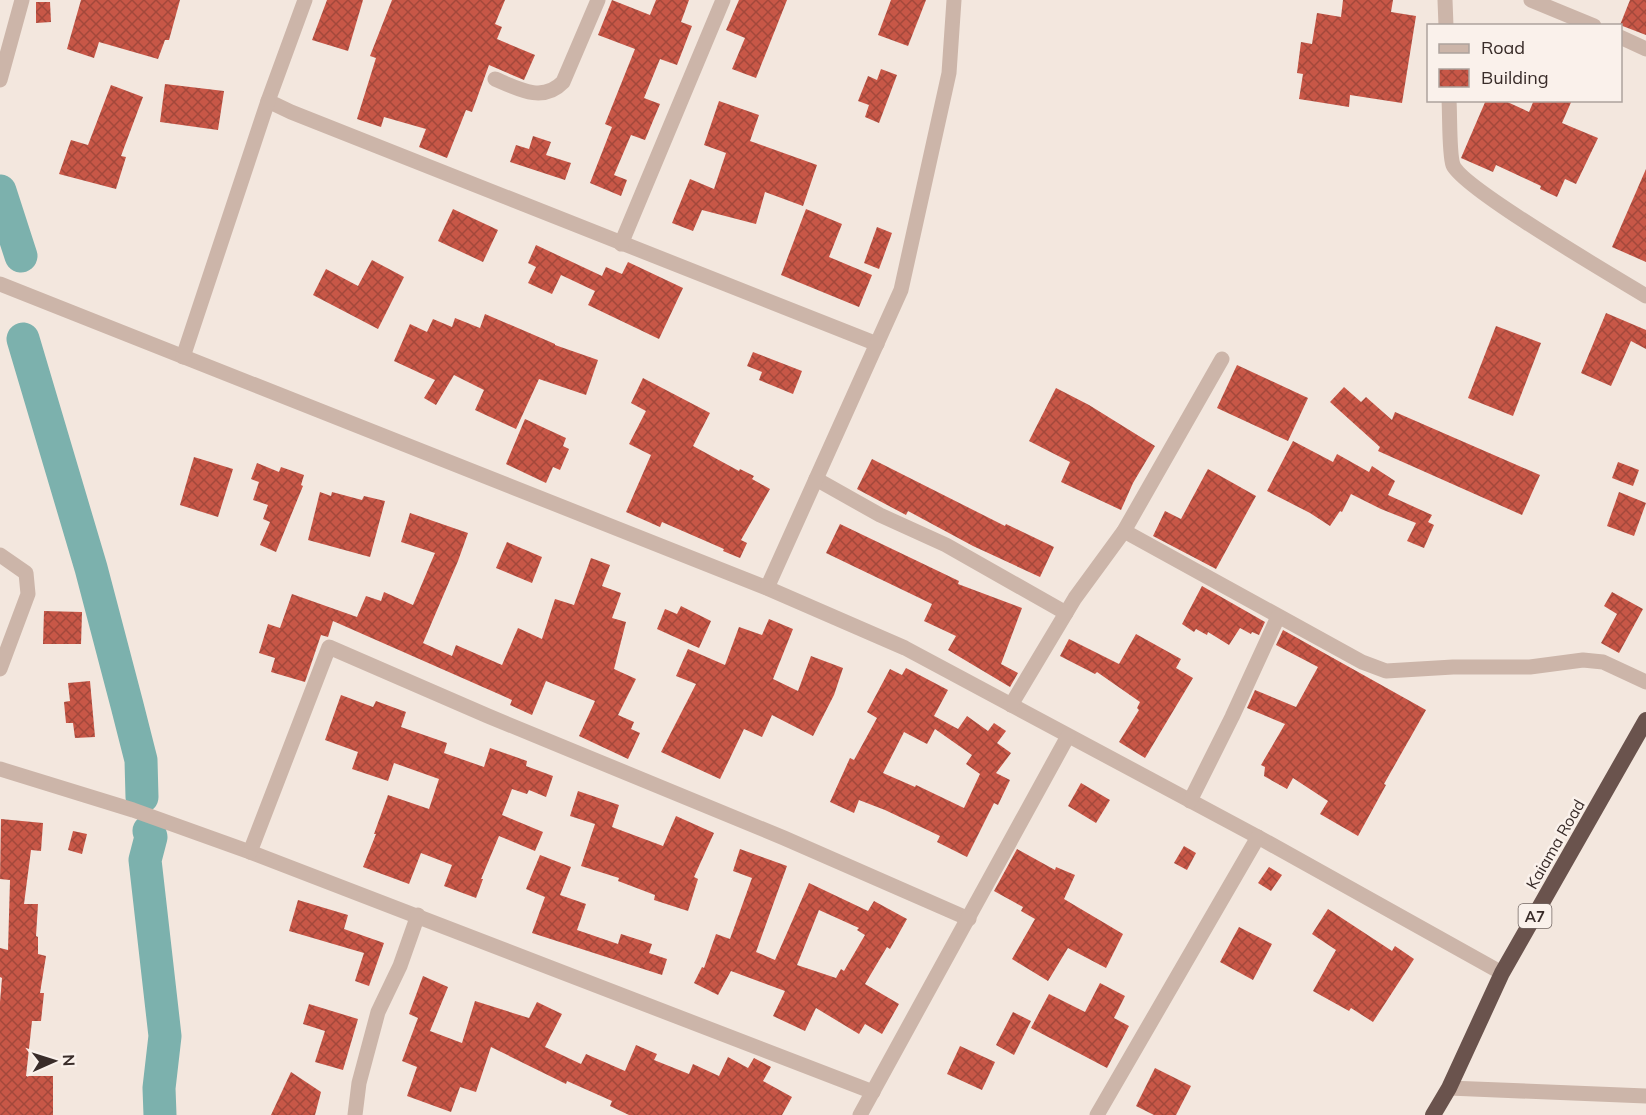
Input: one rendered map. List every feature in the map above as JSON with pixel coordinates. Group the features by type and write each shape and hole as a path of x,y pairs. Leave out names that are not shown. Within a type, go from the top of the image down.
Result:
{"highway":[{"name":"Kaiama Road","path":"1433,1115 1449,1088 1502,973 1646,720"}],"street":[{"path":"0,80 22,0"},
{"path":"183,357 268,101 305,0"},
{"path":"495,79 536,93 545,94 558,87 563,82 598,0"},
{"path":"621,244 723,0"},
{"path":"767,588 901,290 949,72 954,0"},
{"path":"1445,0 1446,24"},
{"path":"1532,0 1561,5 1591,24"},
{"path":"1622,39 1646,49"},
{"path":"268,101 621,244 877,344"},
{"path":"1449,102 1451,159 1458,174 1507,209 1646,296"},
{"path":"0,284 767,588 905,648 1258,837 1502,973"},
{"path":"1011,705 1066,613 1124,531 1222,359"},
{"path":"816,479 880,515 945,545 1066,613"},
{"path":"1124,531 1278,617 1380,670 1530,667 1583,660 1603,662 1646,682"},
{"path":"0,555 26,573 28,594 0,669"},
{"path":"1190,801 1278,617"},
{"path":"250,852 329,647 488,716 784,838 969,919"},
{"path":"860,1115 1068,736"},
{"path":"0,769 133,810 250,852 873,1092"},
{"path":"1097,1115 1258,837"},
{"path":"355,1115 359,1083 378,1012 400,966 418,915"},
{"path":"1449,1088 1646,1096"}],"building":[{"path":"81,0 180,0 169,40 165,40 158,59 99,42 94,58 67,49"},
{"path":"327,0 363,0 348,51 312,40"},
{"path":"392,0 505,0 495,24 502,27 497,39 535,55 524,80 489,65 472,112 466,110 447,158 419,147 426,129 384,117 381,127 357,119 376,58 370,56"},
{"path":"612,0 650,15 656,0 689,0 681,22 692,26 677,65 660,59 644,98 660,104 645,140 631,135 614,175 627,180 621,196 590,183 612,127 605,124 635,49 598,35"},
{"path":"739,0 787,0 756,78 732,69 745,38 726,30"},
{"path":"891,0 926,0 908,46 878,35"},
{"path":"1343,0 1393,0 1391,12 1416,16 1402,103 1350,95 1349,107 1299,99 1303,74 1297,73 1301,42 1312,44 1317,13 1341,17"},
{"path":"1630,0 1646,0 1646,35 1620,24"},
{"path":"36,2 50,2 51,22 36,23"},
{"path":"881,69 897,75 879,123 865,117 869,105 858,101 868,76 877,80"},
{"path":"165,84 224,91 218,130 160,122"},
{"path":"111,85 143,97 121,156 126,157 116,189 59,174 71,140 88,145"},
{"path":"719,101 759,115 750,141 817,165 803,206 765,192 756,224 702,210 693,231 672,223 690,179 714,189 726,153 704,145"},
{"path":"1485,102 1507,102 1529,112 1533,102 1571,102 1562,123 1598,138 1576,184 1565,179 1557,197 1540,189 1541,186 1496,165 1493,172 1461,158"},
{"path":"533,136 551,142 546,155 571,163 565,180 510,162 516,145 529,149"},
{"path":"1646,169 1646,262 1612,247"},
{"path":"453,209 498,230 483,262 438,241"},
{"path":"806,209 842,224 829,257 872,275 859,307 781,275"},
{"path":"877,227 892,233 879,269 864,263"},
{"path":"536,245 602,276 606,267 622,274 628,262 683,288 659,339 588,305 595,291 561,275 552,294 528,283 536,267 528,263"},
{"path":"372,260 404,277 378,329 313,295 326,269 358,286"},
{"path":"1606,313 1646,330 1646,349 1631,341 1611,386 1581,373"},
{"path":"485,314 555,345 598,360 586,395 539,379 516,429 475,410 484,390 454,375 436,405 424,398 435,380 394,361 410,324 427,332 433,319 452,327 455,318 480,328"},
{"path":"1496,326 1541,343 1513,416 1468,398"},
{"path":"753,352 802,371 793,394 759,380 762,372 747,366"},
{"path":"1237,365 1308,398 1288,441 1217,408"},
{"path":"643,378 710,413 693,446 739,471 740,469 754,476 752,479 770,489 741,540 747,543 740,558 662,522 660,527 626,512 651,455 629,444 646,411 631,403"},
{"path":"1344,387 1361,402 1366,397 1392,420 1395,412 1540,475 1522,515 1378,451 1380,447 1330,402"},
{"path":"1056,388 1089,405 1155,446 1133,483 1121,510 1061,482 1070,462 1029,441"},
{"path":"525,419 566,438 563,446 569,449 560,470 553,467 546,483 506,464"},
{"path":"1293,441 1333,462 1337,454 1369,472 1372,466 1395,481 1388,495 1432,515 1428,522 1434,525 1424,548 1407,541 1416,523 1351,494 1342,512 1340,511 1330,526 1267,491"},
{"path":"194,457 233,469 218,517 180,505"},
{"path":"872,459 1005,526 1006,524 1054,547 1040,577 973,546 908,511 906,515 857,489"},
{"path":"1618,462 1639,470 1633,486 1612,478"},
{"path":"257,463 279,472 281,467 304,475 301,485 303,486 276,552 260,545 270,522 263,519 268,505 253,500 259,482 251,479"},
{"path":"1208,469 1256,496 1216,569 1153,536 1165,511 1181,519"},
{"path":"320,492 331,496 332,492 362,500 364,496 385,501 370,557 308,540"},
{"path":"1619,492 1646,503 1634,536 1607,526"},
{"path":"410,513 468,533 423,643 452,656 456,645 502,665 518,628 542,639 555,599 574,605 591,558 610,565 602,586 621,593 612,618 626,622 614,669 636,679 618,715 634,722 631,729 640,733 628,759 579,736 595,701 546,681 532,715 510,705 512,700 333,621 328,637 321,635 305,682 271,672 275,658 259,653 268,624 280,628 292,594 357,617 366,596 381,601 384,592 413,605 435,553 401,542"},
{"path":"840,524 959,581 958,584 1022,608 1001,664 1018,673 1010,687 948,650 956,636 924,621 932,604 826,553"},
{"path":"507,542 542,557 532,583 496,568"},
{"path":"1202,586 1265,622 1259,635 1252,632 1251,634 1240,628 1229,645 1208,632 1207,635 1196,629 1194,632 1182,624"},
{"path":"1612,592 1643,609 1619,653 1601,643 1617,614 1604,606"},
{"path":"681,606 711,621 699,648 657,629 665,609 677,614"},
{"path":"44,611 82,612 81,644 43,644"},
{"path":"769,619 793,629 773,679 798,691 811,656 843,668 834,695 813,736 772,715 762,737 744,729 720,779 661,752 696,684 676,676 688,649 725,665 739,627 762,635"},
{"path":"1283,630 1426,710 1384,784 1386,785 1358,836 1320,814 1328,801 1293,778 1287,789 1264,776 1265,767 1261,765 1285,724 1247,708 1255,690 1296,707 1318,667 1276,645"},
{"path":"1136,634 1181,659 1176,668 1193,678 1145,758 1119,742 1139,710 1137,708 1140,702 1097,672 1095,674 1060,656 1069,639 1119,664"},
{"path":"906,668 948,690 934,716 958,729 967,716 988,731 994,723 1006,731 997,743 1011,753 996,773 1010,780 998,805 994,803 967,857 937,842 940,836 885,810 859,800 854,813 830,802 850,758 854,760 877,718 867,712 890,669 902,675","holes":["935,729 972,755 966,764 980,774 964,808 916,785 915,787 883,773 904,732 927,744"]},
{"path":"90,681 95,737 75,738 73,723 66,723 64,702 70,701 68,683"},
{"path":"341,695 373,707 376,701 406,712 401,727 447,743 444,753 484,767 490,748 527,761 526,766 553,776 546,797 529,790 527,794 512,789 502,815 543,832 535,851 499,836 481,879 483,879 476,898 444,886 452,865 421,853 409,884 363,867 388,795 429,809 439,779 394,763 388,781 352,769 358,752 325,740"},
{"path":"1081,783 1110,800 1096,823 1068,806"},
{"path":"578,791 619,805 612,827 663,846 676,816 714,833 694,877 698,879 688,911 654,900 655,895 618,881 619,878 581,866 595,824 570,816"},
{"path":"1,819 43,823 41,851 31,850 24,904 38,904 36,936 38,937 38,954 46,956 40,993 44,993 41,1021 32,1021 26,1076 53,1076 53,1115 0,1115 2,978 0,977 0,948 8,950 10,880 0,879"},
{"path":"73,831 87,834 82,854 68,850"},
{"path":"1184,846 1196,853 1187,870 1174,863"},
{"path":"740,849 787,866 756,952 775,960 809,883 868,911 874,901 907,919 890,949 887,947 865,984 899,1004 882,1034 865,1024 859,1034 816,1008 805,1031 773,1016 785,991 731,971 718,995 694,983 702,967 704,968 716,934 730,939 752,878 733,871","holes":["819,910 859,928 857,930 865,935 844,971 841,969 836,978 797,965"]},
{"path":"1017,849 1055,870 1056,867 1075,875 1064,899 1123,934 1106,968 1068,948 1048,981 1012,959 1035,919 1021,911 1023,907 994,891"},
{"path":"540,855 571,867 560,895 586,904 577,930 618,944 621,934 652,944 649,953 667,959 662,975 532,933 545,897 526,889"},
{"path":"1269,867 1282,875 1271,891 1258,883"},
{"path":"298,900 348,915 344,929 384,943 369,986 355,981 364,953 289,931"},
{"path":"1328,909 1392,951 1395,946 1414,959 1373,1022 1351,1008 1349,1011 1313,991 1336,950 1312,934"},
{"path":"1239,927 1272,944 1253,980 1220,962"},
{"path":"423,976 448,987 430,1031 462,1043 475,1001 529,1018 537,1002 562,1014 545,1047 581,1064 586,1054 625,1071 636,1045 657,1054 654,1060 689,1074 693,1064 719,1076 728,1057 748,1068 754,1058 771,1067 763,1081 792,1097 782,1115 629,1115 610,1106 612,1101 567,1081 566,1084 491,1047 476,1092 460,1087 451,1112 407,1096 417,1067 402,1061 418,1018 409,1014"},
{"path":"1100,983 1125,996 1114,1018 1129,1026 1107,1068 1031,1028 1049,994 1085,1012"},
{"path":"309,1004 358,1019 343,1070 315,1062 325,1031 303,1024"},
{"path":"1013,1012 1031,1021 1014,1055 996,1045"},
{"path":"960,1046 995,1062 982,1090 947,1074"},
{"path":"1155,1068 1191,1086 1176,1115 1154,1115 1136,1106"},
{"path":"291,1072 321,1092 315,1115 271,1115"}],"waterway":[{"path":"0,191 21,256"},
{"path":"23,339 91,568 127,705 141,760 142,797"},
{"path":"149,831 151,837 145,860 165,1036 159,1088 160,1115"}]}
